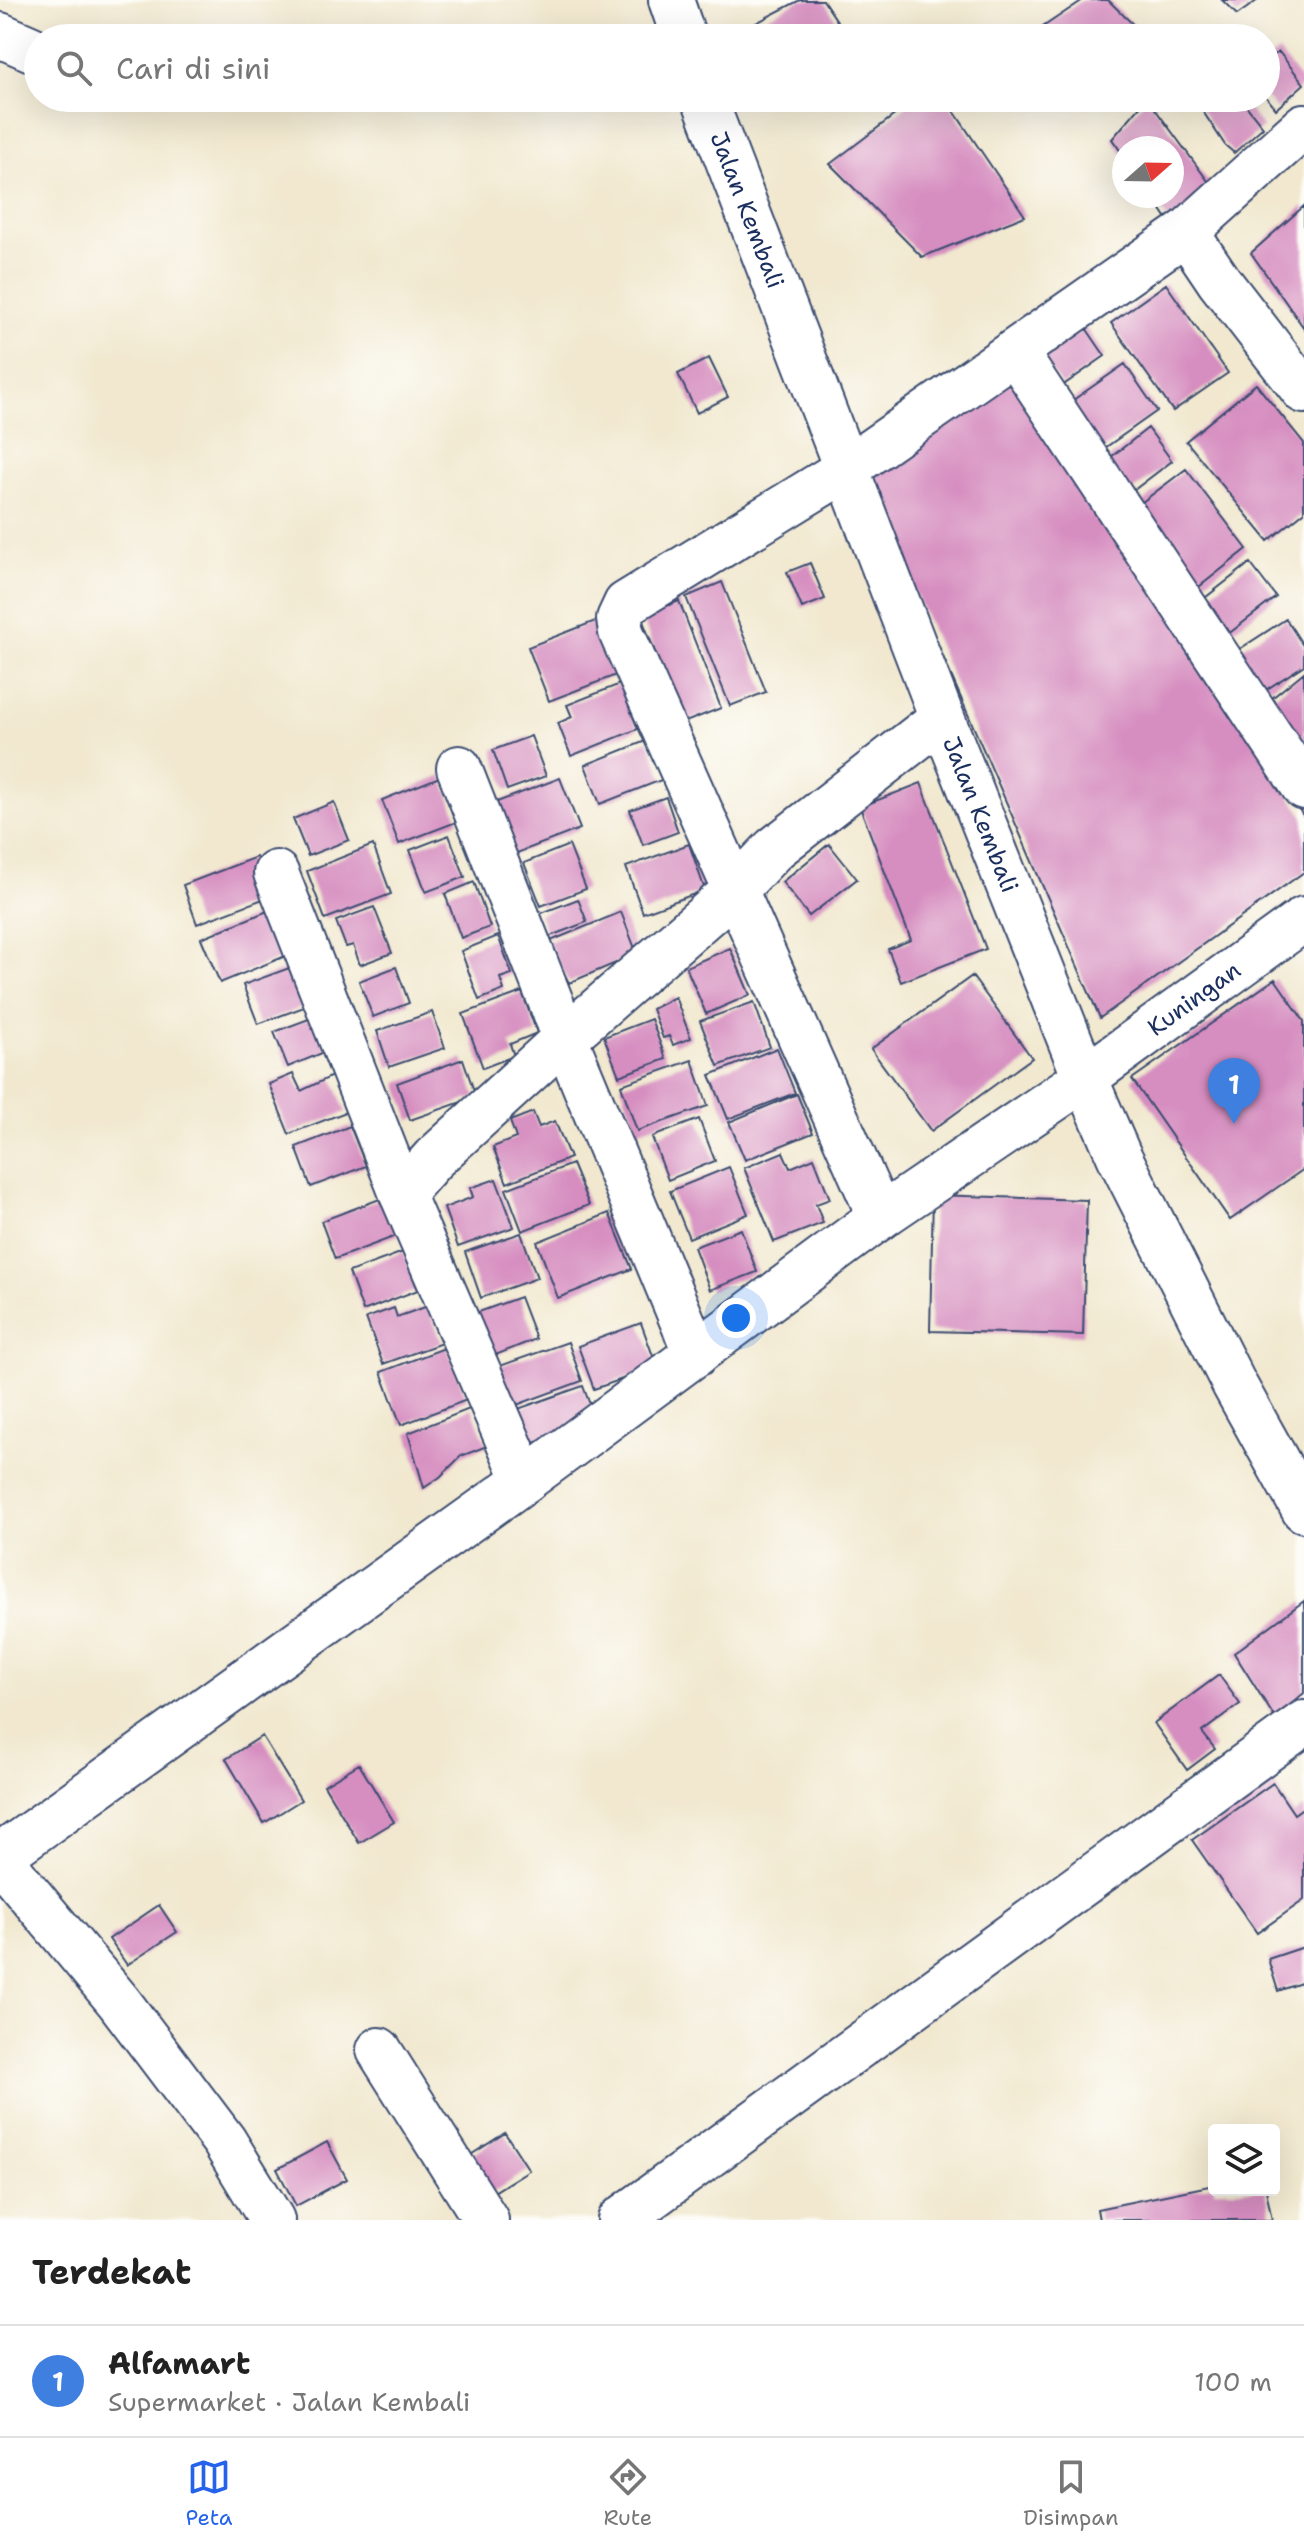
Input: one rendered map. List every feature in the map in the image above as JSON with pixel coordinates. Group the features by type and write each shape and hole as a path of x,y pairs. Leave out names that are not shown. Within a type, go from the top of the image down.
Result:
{"street":[{"path":"671,0 679,24"},
{"name":"Jalan Kembali","path":"709,112 942,718 1085,1078 1140,1198 1234,1384 1304,1510"},
{"path":"880,1217 734,891 621,632 619,619 626,604 846,469 1186,232 1304,126"},
{"path":"1186,232 1219,281 1304,391"},
{"path":"1015,352 1304,787"},
{"path":"402,1194 433,1159 565,1038 734,891 774,849 942,718"},
{"path":"459,768 565,1038 696,1354"},
{"path":"276,873 402,1194 525,1480"},
{"name":"Kuningan","path":"0,1857 525,1480 880,1217 1085,1078 1304,919"},
{"path":"620,2220 1304,1723"},
{"path":"0,1857 119,2002 224,2141 272,2220"},
{"path":"379,2050 486,2220"}],"building":[{"path":"800,0 823,0 839,24 754,24"},
{"path":"1083,0 1108,0 1133,24 1047,24"},
{"path":"1222,0 1258,0 1237,15"},
{"path":"1280,53 1304,84 1280,105"},
{"path":"899,112 954,112 1025,216 922,257 830,164"},
{"path":"1135,112 1157,112 1175,136 1115,136"},
{"path":"1203,112 1251,112 1263,127 1234,153 1225,145"},
{"path":"1184,148 1219,196 1168,220 1160,208 1184,208"},
{"path":"1304,206 1304,328 1251,253"},
{"path":"1166,284 1228,373 1173,411 1111,323"},
{"path":"1086,328 1105,356 1062,386 1042,357"},
{"path":"709,358 728,397 697,413 678,374"},
{"path":"1125,364 1157,411 1099,452 1066,405"},
{"path":"1014,370 1304,817 1304,872 1100,1018 864,475"},
{"path":"1256,384 1304,443 1304,512 1268,541 1186,441"},
{"path":"1148,428 1172,461 1130,493 1106,461"},
{"path":"1186,469 1247,549 1195,590 1133,509"},
{"path":"810,563 825,599 802,608 787,572"},
{"path":"1250,563 1276,597 1227,635 1201,601"},
{"path":"722,582 766,692 730,706 686,597"},
{"path":"679,601 721,708 683,723 641,616"},
{"path":"1286,619 1304,647 1304,665 1261,693 1235,652"},
{"path":"598,620 619,674 549,701 528,647"},
{"path":"1304,672 1304,744 1301,747 1266,703"},
{"path":"620,684 638,729 571,756 558,723 572,717 567,705"},
{"path":"531,736 546,776 507,790 493,750"},
{"path":"648,740 664,779 600,804 585,765"},
{"path":"442,776 459,821 399,844 382,800"},
{"path":"560,778 580,829 509,856 489,805"},
{"path":"921,783 986,949 901,982 888,949 911,940 860,807"},
{"path":"666,797 678,832 643,845 630,810"},
{"path":"334,802 349,840 308,856 293,819"},
{"path":"449,835 465,877 426,892 410,850"},
{"path":"689,844 705,890 643,913 626,867"},
{"path":"829,844 857,879 809,916 782,882"},
{"path":"373,845 391,894 325,919 307,871"},
{"path":"569,845 586,889 541,906 524,863"},
{"path":"256,857 271,896 197,924 183,885"},
{"path":"474,882 490,927 461,938 445,894"},
{"path":"578,899 587,922 548,937 539,914"},
{"path":"374,907 392,953 360,965 353,945 346,947 336,921"},
{"path":"275,908 293,953 220,983 201,938"},
{"path":"621,912 637,954 569,983 548,942"},
{"path":"498,936 512,974 500,978 504,990 479,1000 461,951"},
{"path":"730,948 750,995 706,1014 686,967"},
{"path":"292,967 307,1006 258,1024 243,985"},
{"path":"396,967 409,1003 373,1017 359,981"},
{"path":"972,976 1032,1058 931,1131 871,1049"},
{"path":"1275,979 1304,1021 1304,1169 1230,1220 1132,1079"},
{"path":"522,992 537,1033 510,1044 514,1056 483,1068 463,1014"},
{"path":"675,997 691,1038 673,1045 669,1036 663,1038 652,1009"},
{"path":"754,1002 770,1047 718,1066 700,1021"},
{"path":"432,1012 445,1048 389,1067 377,1031"},
{"path":"314,1017 327,1051 288,1067 274,1032"},
{"path":"651,1019 666,1059 619,1076 604,1037"},
{"path":"777,1048 795,1093 728,1119 710,1075"},
{"path":"463,1059 476,1097 410,1120 397,1083"},
{"path":"692,1060 708,1106 637,1131 621,1085"},
{"path":"293,1074 301,1091 332,1076 346,1112 289,1134 269,1084"},
{"path":"797,1094 813,1133 745,1160 729,1122"},
{"path":"533,1112 539,1127 555,1121 570,1158 507,1183 493,1147 516,1138 510,1121"},
{"path":"699,1119 715,1161 668,1180 652,1137"},
{"path":"350,1126 366,1166 311,1187 296,1147"},
{"path":"783,1152 790,1168 814,1158 830,1199 816,1204 823,1223 774,1242 744,1168"},
{"path":"572,1164 589,1205 522,1231 506,1189"},
{"path":"729,1167 748,1214 689,1238 670,1191"},
{"path":"496,1179 514,1227 458,1247 444,1208 473,1197 470,1188"},
{"path":"933,1195 1087,1200 1083,1335 930,1331"},
{"path":"385,1197 399,1235 335,1259 321,1221"},
{"path":"609,1213 632,1269 558,1298 537,1242"},
{"path":"741,1229 757,1272 710,1290 694,1247"},
{"path":"521,1233 537,1278 481,1298 465,1252"},
{"path":"403,1252 418,1290 363,1311 349,1272"},
{"path":"520,1297 536,1339 493,1356 476,1313"},
{"path":"428,1306 442,1343 383,1364 366,1318 394,1308 397,1317"},
{"path":"641,1323 657,1367 594,1389 578,1346"},
{"path":"568,1342 582,1381 511,1407 497,1367"},
{"path":"447,1347 467,1400 401,1425 381,1372"},
{"path":"583,1386 596,1421 528,1445 515,1410"},
{"path":"472,1408 487,1446 461,1456 424,1488 408,1433"},
{"path":"1304,1601 1304,1693 1275,1718 1234,1653"},
{"path":"1219,1675 1240,1704 1202,1732 1215,1749 1187,1770 1154,1723"},
{"path":"262,1736 301,1800 264,1823 226,1759"},
{"path":"359,1764 394,1822 359,1843 324,1785"},
{"path":"1273,1783 1294,1814 1304,1807 1304,1900 1257,1933 1192,1840"},
{"path":"159,1905 177,1932 127,1965 109,1939"},
{"path":"1304,1947 1304,1982 1278,1991 1268,1959"},
{"path":"505,2133 529,2170 489,2195 466,2158"},
{"path":"327,2142 347,2179 296,2206 277,2169"},
{"path":"1208,2186 1208,2196 1267,2196 1272,2220 1099,2220 1097,2209"}],"place":[{"name":"Alfamart","path":"1234,1124"}]}
